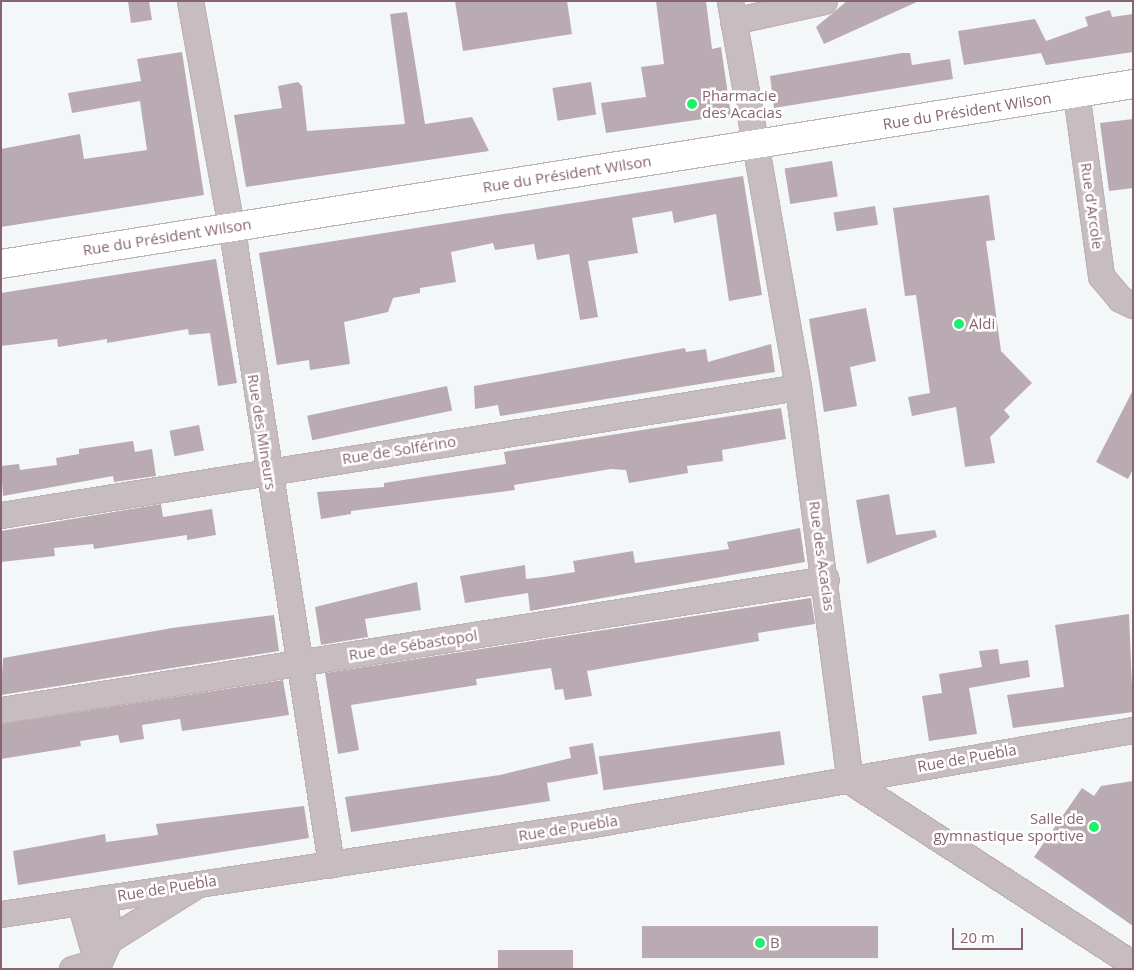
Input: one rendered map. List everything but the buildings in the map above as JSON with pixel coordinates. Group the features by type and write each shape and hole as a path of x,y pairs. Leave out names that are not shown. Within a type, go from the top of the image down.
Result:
{"main road":[{"name":"Rue du Président Wilson","path":"1,264 1133,84"}],"street":[{"name":"Rue des Mineurs","path":"190,1 231,227 331,864"},
{"path":"732,11 824,1"},
{"name":"Rue des Acacias","path":"732,11 798,387 826,579 850,780"},
{"name":"Rue d'Arcole","path":"1076,93 1101,276 1120,299 1133,305"},
{"name":"Rue de Solférino","path":"1,515 798,387"},
{"name":"Rue de Sébastopol","path":"1,710 826,579"},
{"name":"Rue de Puebla","path":"1,914 331,864 850,780 1133,730"},
{"path":"850,780 1133,964"},
{"path":"96,966 109,940 199,883"},
{"path":"104,898 109,940"},
{"path":"80,902 96,966"},
{"path":"72,969 96,966"}],"place":[{"name":"Pharmacie des Acacias","path":"692,104"},
{"name":"Aldi","path":"959,324"},
{"name":"Salle de gymnastique sportive","path":"1094,827"},
{"name":"B","path":"760,943"}]}
